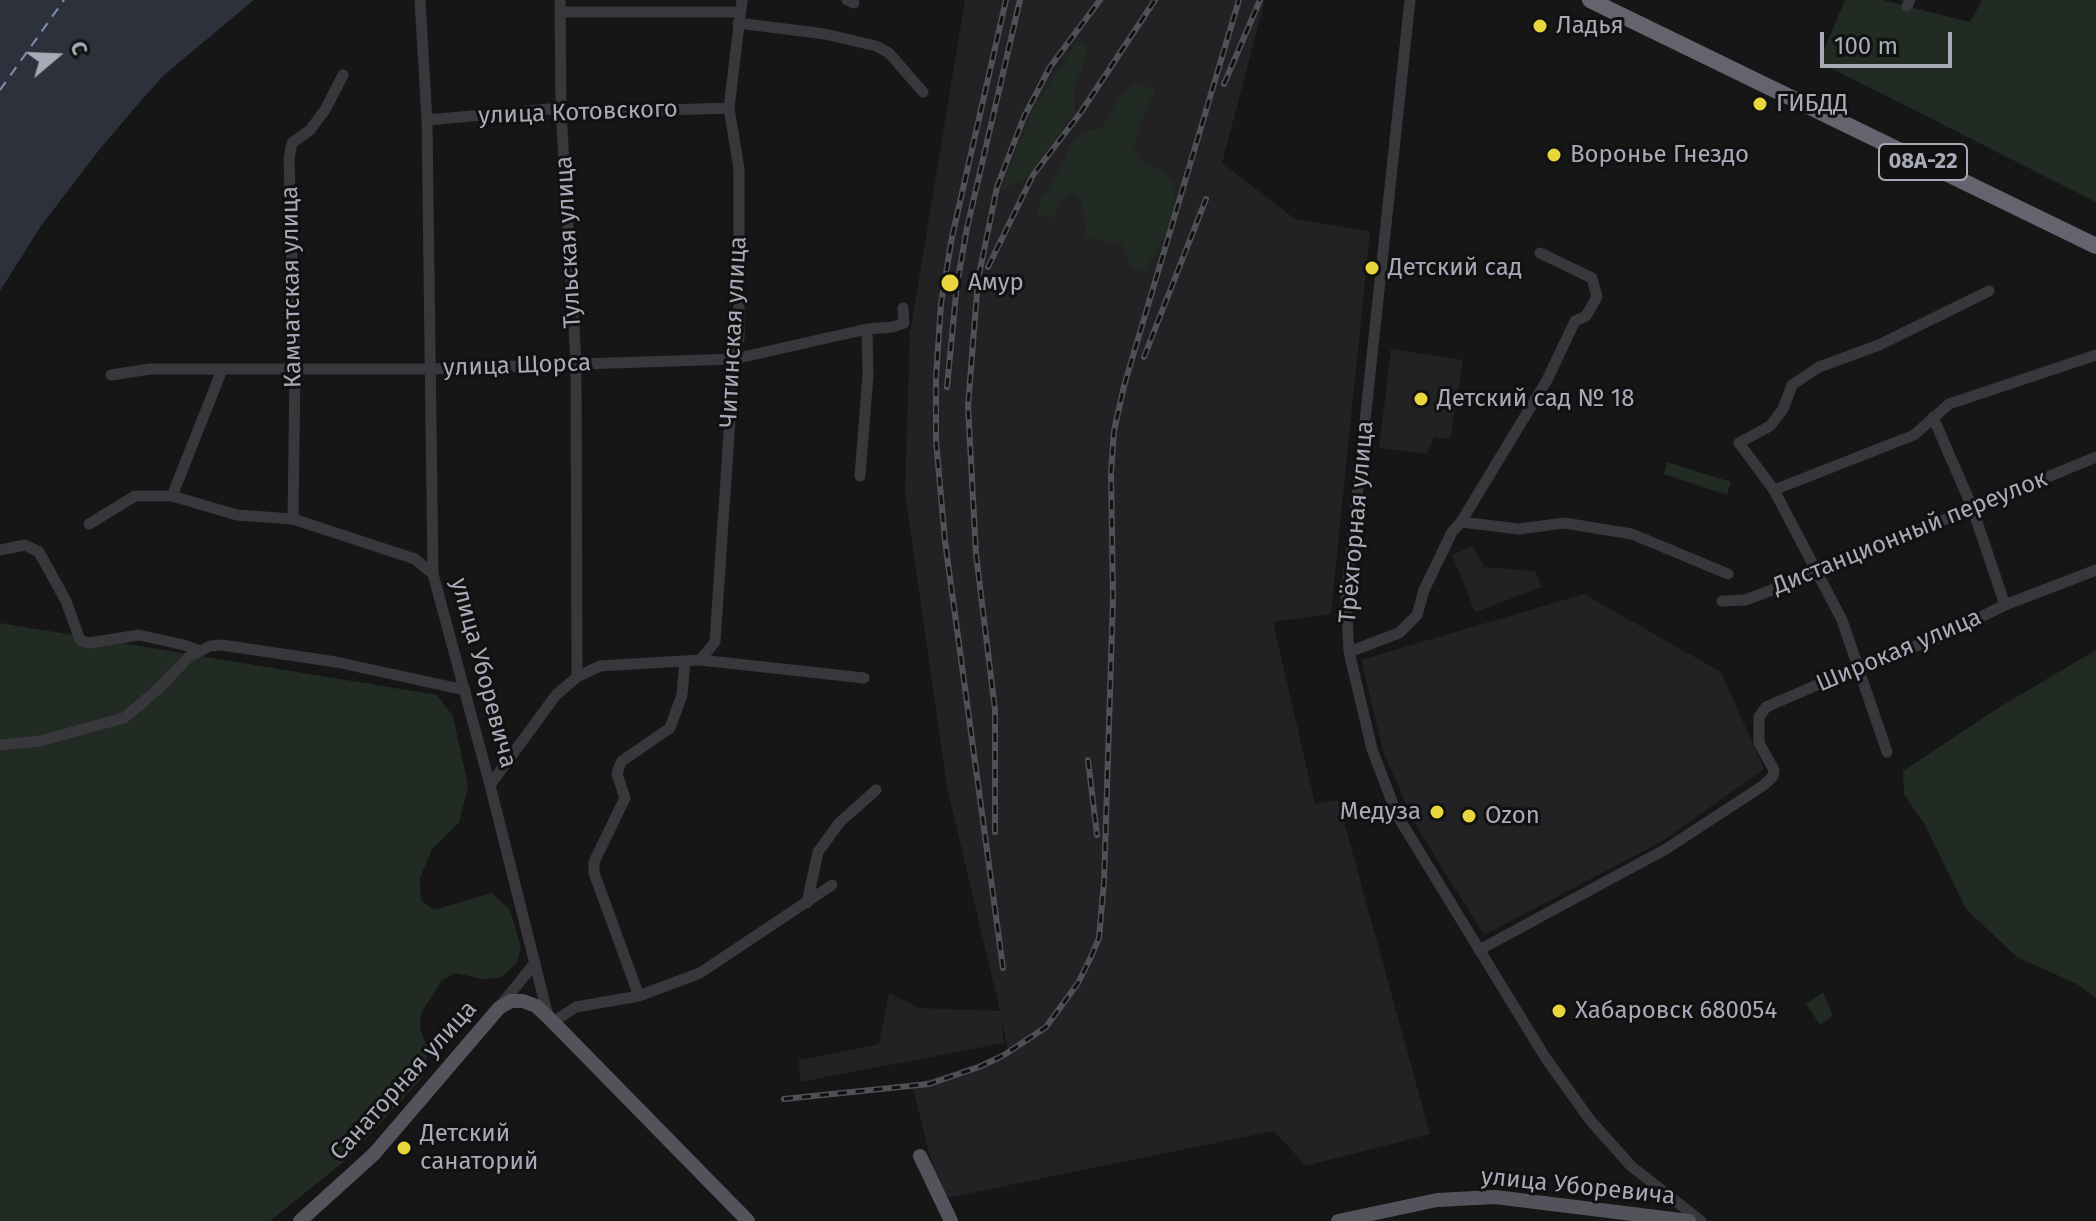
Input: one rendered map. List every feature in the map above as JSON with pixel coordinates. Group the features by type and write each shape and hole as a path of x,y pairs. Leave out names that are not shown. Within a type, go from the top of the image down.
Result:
{"highway":[{"name":"08А-22","path":"1590,0 2096,246"}],"main road":[{"name":"Санаторная улица","path":"300,1221 392,1135 499,1008 511,1001 523,1001 536,1006 550,1020"},
{"path":"550,1020 748,1221"},
{"path":"920,1156 951,1221"},
{"name":"улица Уборевича","path":"1338,1221 1466,1197 1495,1197 1689,1221"},
{"path":"1409,1221 1409,1213 1416,1205"}],"street":[{"name":"улица Уборевича","path":"420,0 427,120 433,574 550,1020"},
{"name":"Трёхгорная улица","path":"1410,0 1346,599 1349,652 1372,749 1397,815 1545,1057 1590,1120 1631,1166 1701,1221"},
{"path":"560,6 740,12 876,46 889,53 923,92"},
{"name":"Тульская улица","path":"560,6 561,111 576,363 577,677"},
{"name":"Читинская улица","path":"700,660 715,642 734,359 739,337 739,169 729,108 740,12"},
{"name":"Камчатская улица","path":"293,519 295,369 289,159 292,143 310,130 325,110 343,75"},
{"name":"улица Котовского","path":"427,120 549,109 572,113 729,108"},
{"path":"1349,652 1399,633 1417,615 1452,532 1547,380 1575,321 1586,316 1597,297 1592,278 1540,253"},
{"path":"1887,752 1842,620 1774,490 1739,443 1770,426 1783,409 1792,385 1819,367 1879,345 1989,291"},
{"name":"улица Щорса","path":"111,375 150,369 429,369 734,359 904,323 903,308"},
{"path":"860,476 868,375 867,329"},
{"path":"1774,490 1914,435 1949,404 2096,355"},
{"path":"172,496 222,370"},
{"path":"1933,417 1972,507 2005,605"},
{"name":"Дистанционный переулок","path":"1722,601 1745,600 1818,573 2096,457"},
{"path":"89,524 135,496 172,496 237,515 293,519 415,559 433,574"},
{"path":"1461,522 1519,529 1564,523 1632,534 1728,574"},
{"path":"0,550 25,545 39,552 66,601 80,640 89,643 139,635 200,651"},
{"name":"Широкая улица","path":"1479,950 1666,849 1764,785 1773,776 1774,770 1759,743 1759,717 1766,707 1940,637 2005,605 2096,570"},
{"path":"0,745 40,741 124,718 189,657 222,645 336,662 465,690"},
{"path":"490,785 546,706 577,677 600,666 700,660 864,678"},
{"path":"639,996 594,873 594,862 625,798 617,774 619,767 622,761 670,728 682,695 685,661"},
{"path":"807,903 818,852 839,823 876,790"},
{"path":"550,1020 576,1007 639,996 700,973 832,885"},
{"path":"499,1008 535,963"},
{"path":"1667,1218 1672,1198"}],"shaded area":[{"path":"0,0 254,0 163,76 139,103 41,226 0,291"},
{"path":"965,0 1265,0 1222,163 1295,219 1370,231 1331,614 1273,622 1315,804 1338,800 1430,1134 1306,1166 1274,1131 941,1199 912,1085 1009,1053 1001,1017 1004,1043 800,1082 799,1060 879,1044 889,993 919,1008 1000,1011 947,787 905,492 910,333"},
{"path":"1845,0 1883,0 1970,22 1982,0 2096,0 2096,202 1819,62"},
{"path":"1077,42 1084,43 1087,52 1074,91 1075,111 1028,177 999,191 1036,104"},
{"path":"1134,82 1155,90 1134,147 1143,163 1161,170 1172,181 1176,215 1145,271 1131,267 1121,244 1086,237 1082,203 1073,192 1062,199 1053,218 1038,215 1040,201 1079,135 1101,129 1118,99"},
{"name":"Детский сад № 18","path":"1391,349 1463,360 1450,439 1434,437 1427,454 1379,448"},
{"path":"1667,462 1731,482 1727,495 1664,474"},
{"path":"1473,546 1484,567 1535,571 1542,587 1475,612 1452,555"},
{"path":"1584,594 1721,672 1764,769 1661,842 1484,935 1416,826 1384,754 1361,660"},
{"path":"0,623 437,695 453,716 468,786 459,823 432,849 420,878 421,900 434,910 492,893 510,910 521,947 517,963 500,978 482,979 456,973 442,980 421,1013 420,1028 428,1050 423,1077 347,1159 270,1221 0,1221"},
{"path":"2096,650 2096,998 2077,984 2017,957 1966,909 1925,825 1904,794 1903,771 2003,705"},
{"path":"1823,992 1833,1016 1820,1025 1806,1004"}],"ferry route":[{"path":"0,90 64,0"}],"railway":[{"path":"1003,968 945,541 936,441 936,377 941,304 952,237 1006,0"},
{"path":"947,387 957,284 967,228 1020,0"},
{"path":"995,832 995,710 976,554 968,406 978,280 997,187 1024,117 1050,67 1100,0"},
{"path":"988,267 1033,175 1081,112 1155,0"},
{"path":"784,1099 929,1084 1004,1055 1046,1027 1078,983 1099,938 1104,882 1113,598 1111,472 1114,431 1124,386 1239,0"},
{"path":"1224,84 1260,0"},
{"path":"1144,357 1206,199"},
{"path":"1088,760 1097,835"}],"place":[{"name":"Ладья","path":"1540,26"},
{"name":"ГИБДД","path":"1760,104"},
{"name":"Воронье Гнездо","path":"1554,155"},
{"name":"Детский сад","path":"1372,268"},
{"name":"Амур","path":"950,283"},
{"name":"Детский сад № 18","path":"1421,399"},
{"name":"Медуза","path":"1437,812"},
{"name":"Ozon","path":"1469,816"},
{"name":"Хабаровск 680054","path":"1559,1011"},
{"name":"Детский санаторий","path":"404,1148"}]}
